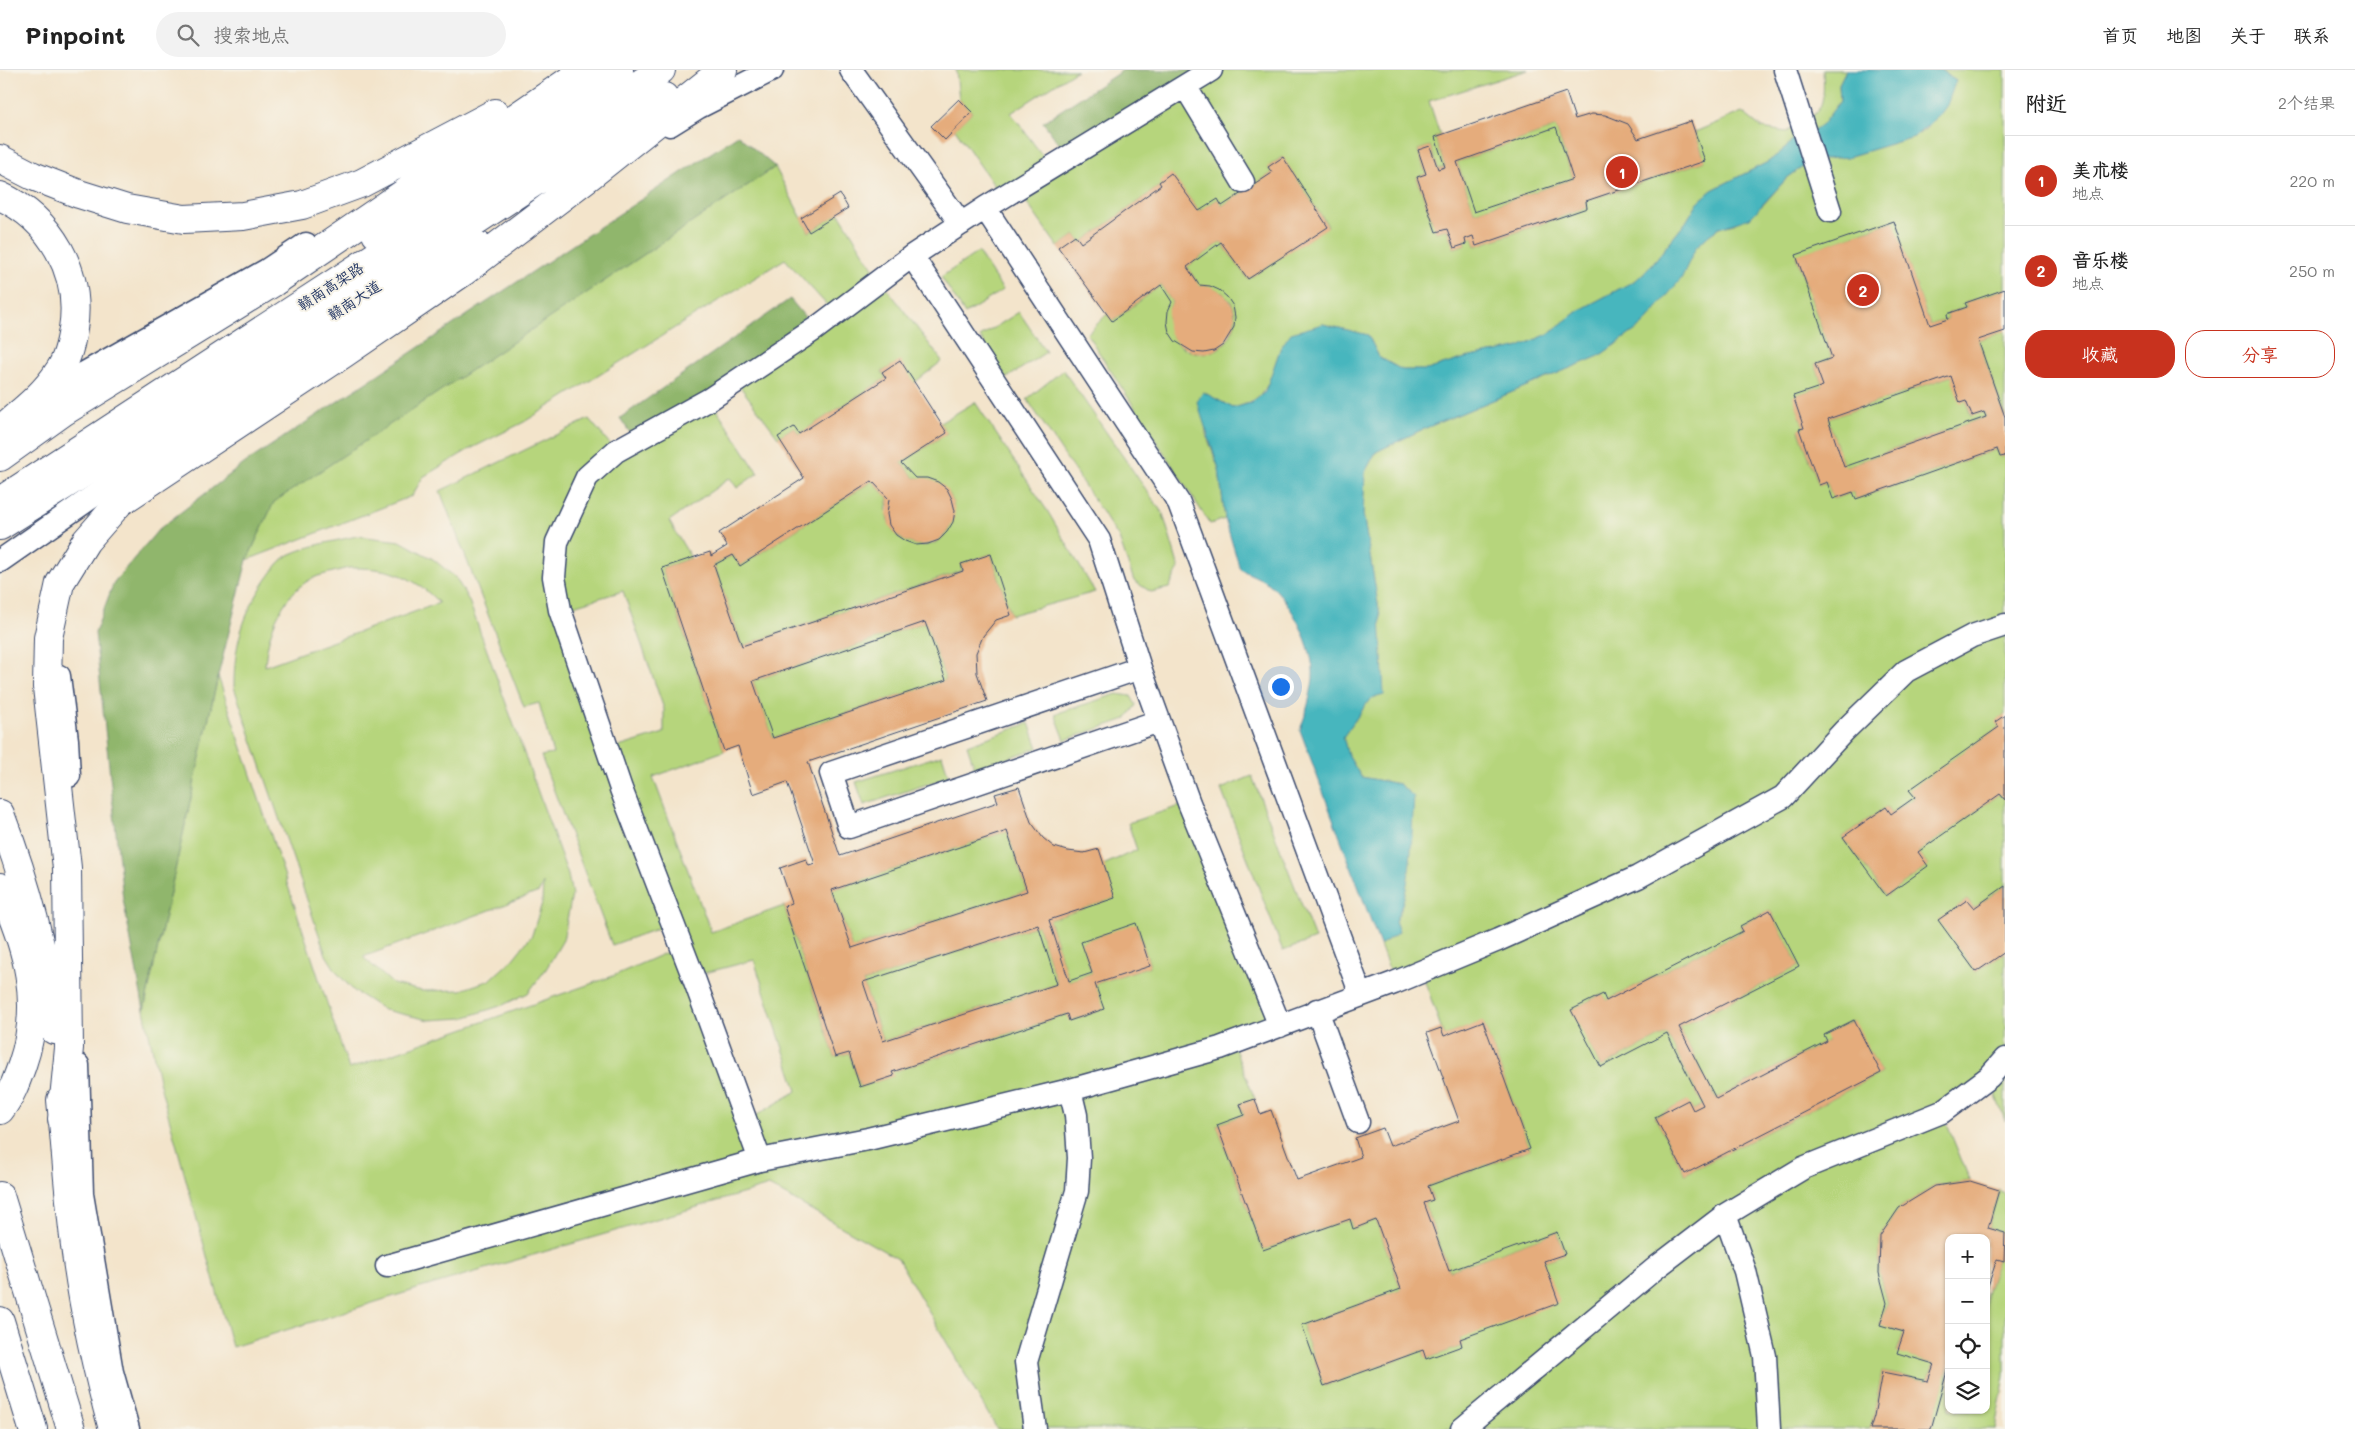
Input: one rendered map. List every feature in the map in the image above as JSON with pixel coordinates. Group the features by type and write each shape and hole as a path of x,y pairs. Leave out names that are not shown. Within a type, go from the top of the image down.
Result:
{"main road":[{"path":"0,159 34,176 127,210 184,219 243,216 302,205 362,183 579,70"},
{"path":"0,457 63,412 274,282 585,70"},
{"name":"赣南高架路","path":"0,479 303,283 619,70"},
{"name":"赣南高架路","path":"0,501 661,70"},
{"name":"赣南大道","path":"0,526 95,480 308,331 705,70"},
{"path":"62,1119 69,1048 68,898 66,859 47,687 48,638 60,583 86,541 120,502 463,272 592,174 723,70"},
{"path":"0,196 15,203 38,222 59,248 72,278 76,309 72,341 60,370 36,398 0,430"},
{"path":"0,814 19,863 41,947 51,1000 76,1253 98,1374 113,1429"},
{"path":"0,1110 12,1095 25,1056 34,1016 30,971 5,898"},
{"path":"0,1196 71,1429"},
{"path":"0,1320 33,1429"}],"street":[{"path":"0,420 36,398 267,270 564,70"},
{"path":"0,561 95,480 321,345 699,107 772,70"},
{"path":"851,70 961,224"},
{"path":"760,1160 693,976 621,790 560,610 554,577 557,542 586,477 616,451 710,399 815,329 912,256 985,208 1211,70"},
{"path":"1785,70 1830,211"},
{"path":"1185,86 1242,182"},
{"path":"128,1429 112,1372 82,1194 78,1078 76,895 67,740 58,665 66,598 94,543 140,502 538,230 666,128"},
{"path":"985,208 1180,503 1361,995"},
{"path":"912,256 1099,540 1140,668 1189,803 1280,1026"},
{"path":"387,1266 760,1160 868,1139 1070,1090 1220,1048 1361,995 1498,940 1638,876 1783,797 1844,732 1906,671 1972,636 2005,625"},
{"path":"1140,668 832,773 849,827 1159,721"},
{"path":"1317,1010 1358,1122"},
{"path":"1462,1429 1657,1267 1725,1215 1803,1168 1942,1112 1989,1077 2005,1059"},
{"path":"1034,1429 1026,1362 1077,1191 1079,1158 1076,1115 1070,1090"},
{"path":"1725,1215 1744,1271 1765,1356 1769,1429"}],"green space":[{"path":"956,70 1077,70 1011,113 1051,167 1211,70 1528,70 1429,101 1440,135 1435,137 1445,167 1438,169 1430,146 1418,150 1426,174 1417,177 1436,232 1447,229 1454,248 1466,244 1465,239 1473,236 1476,246 1587,208 1586,201 1705,161 1695,132 1742,112 1762,128 1786,132 1819,109 1823,94 1823,70 1846,70 1839,84 1840,101 1821,127 1792,140 1786,148 1768,162 1712,190 1698,202 1686,222 1649,268 1636,280 1578,311 1548,334 1517,348 1465,358 1427,370 1402,370 1379,357 1368,335 1323,324 1281,347 1267,386 1255,399 1233,408 1203,392 1206,434 1219,469 1225,519 1210,524 1087,334 1107,314 1113,321 1161,285 1172,302 1168,318 1170,332 1177,343 1188,350 1200,353 1212,352 1223,345 1232,332 1235,319 1233,306 1223,293 1199,285 1187,267 1221,242 1248,279 1328,226 1282,157 1268,167 1272,173 1222,206 1218,199 1199,211 1171,174 1161,185 1081,243 1075,235 1058,247 1017,189 1002,197 955,129 972,112 959,99"},
{"path":"1123,70 1211,70 1069,157 1043,122"},
{"path":"1940,70 2005,70 2005,289 1965,303 1967,307 1947,314 1948,319 1930,325 1893,221 1796,256 1832,358 1815,364 1823,386 1794,396 1804,428 1799,430 1819,485 1827,482 1833,499 1853,492 1856,499 1997,449 2000,457 2005,456 2005,715 1996,722 1999,727 1910,790 1915,797 1891,814 1886,807 1843,837 1886,896 1928,866 1918,852 2000,794 2005,800 2005,886 1974,908 1967,900 1939,920 1976,972 2005,952 2005,1121 1989,1077 1942,1112 1970,1181 1935,1186 1899,1208 1880,1236 1879,1273 1887,1303 1880,1325 1904,1332 1897,1352 1934,1364 1928,1381 1882,1372 1870,1429 997,1429 898,1259 769,1186 417,1289 232,1347 160,1085 144,1010 218,676 349,1069 613,976 681,946 673,923 612,945 541,756 553,754 539,703 524,707 440,491 589,419 616,451 710,399 758,473 737,488 730,478 669,521 691,558 662,568 724,751 653,777 711,932 784,906 835,1057 849,1053 860,1087 893,1076 892,1072 1067,1014 1070,1021 1103,1009 1095,984 1150,966 1136,924 1082,942 1092,973 1069,981 1049,920 1114,898 1103,865 1137,850 1128,823 1189,803 1280,1026 1233,1044 1255,1099 1240,1104 1244,1115 1217,1125 1263,1250 1350,1219 1353,1229 1376,1220 1401,1289 1302,1325 1324,1386 1423,1350 1426,1359 1462,1346 1460,1339 1544,1261 1565,1254 1557,1232 1449,1271 1424,1203 1433,1200 1428,1186 1530,1149 1483,1022 1444,1036 1421,970 1394,983 1380,945 1399,932 1395,921 1401,910 1411,834 1399,784 1361,777 1348,755 1343,737 1370,699 1381,650 1380,616 1363,514 1365,472 1376,452 1421,430 1599,356 1643,325 1664,299 1696,247 1709,235 1719,228 1734,224 1763,205 1787,178 1801,168 1824,159 1847,157 1914,137 1926,129 1956,80","holes":["623,591 664,709 664,733 609,750 560,610","1770,910 1799,966 1679,1027 1716,1099 1827,1041 1825,1035 1853,1020 1881,1073 1685,1174 1655,1117 1687,1101 1693,1110 1703,1105 1667,1033 1601,1067 1572,1010 1602,994 1606,1001 1743,931 1740,926","754,960 797,1091 747,1121 693,976"]},
{"path":"1556,127 1573,179 1474,212 1457,162"},
{"path":"738,135 775,167 274,502 247,560 218,676 144,1010 123,899 95,633 114,582 159,529 245,463"},
{"path":"775,167 809,232 839,213 880,279 942,361 914,383 900,361 882,372 886,378 799,434 794,427 778,437 736,381 835,314 785,259 524,422 468,450 423,477 412,496 247,560 274,501"},
{"path":"978,252 1003,290 965,314 941,277"},
{"path":"790,299 815,329 635,440 620,418"},
{"path":"1019,312 1046,352 1007,378 980,337"},
{"path":"2005,331 2005,417 1978,340"},
{"path":"1063,370 1163,514 1179,568 1169,588 1151,592 1134,581 1119,538 1027,399"},
{"path":"1951,376 1966,401 1971,416 1984,412 1986,417 1844,467 1828,419"},
{"path":"975,402 1048,512 1095,592 1011,615 991,554 961,564 962,571 742,646 714,565 733,555 740,566 872,481 889,499 887,516 894,532 898,536 913,544 928,545 940,539 949,529 953,516 953,502 947,490 934,481 915,478 901,463 947,433 940,423"},
{"path":"357,536 400,541 433,559 456,578 469,601 568,875 572,895 563,940 546,969 528,993 503,1005 463,1018 429,1020 384,1010 354,991 338,974 326,955 234,687 238,643 246,617 259,592 275,569 284,558 291,554","holes":["348,568 375,569 398,574 419,585 439,603 265,666 266,653 273,626 286,601 306,582 318,576","543,883 542,903 532,935 513,959 490,980 461,990 422,991 393,984 363,957 539,892"]},
{"path":"925,622 946,680 773,738 753,681"},
{"path":"1117,694 1131,696 1136,705 1126,719 1065,740 1055,714"},
{"path":"1029,723 1038,748 975,769 967,745"},
{"path":"942,755 949,777 864,805 856,782"},
{"path":"1252,776 1315,939 1283,951 1221,789"},
{"path":"1007,831 1027,891 852,948 832,890"},
{"path":"1038,925 1057,984 883,1041 863,982"},
{"path":"1999,1190 2005,1194 2005,1233 1988,1228"},
{"path":"1997,1259 2004,1261 2005,1259 2005,1375 1995,1429 1931,1429 1945,1375 1945,1414 1990,1414 1990,1281"}],"water":[{"path":"1846,70 1940,70 1956,80 1947,105 1939,116 1914,137 1847,157 1824,159 1801,168 1787,178 1750,218 1719,228 1709,235 1696,247 1681,279 1643,325 1599,356 1421,430 1376,452 1365,472 1363,514 1380,616 1384,695 1370,699 1343,737 1348,755 1361,777 1399,784 1414,797 1408,877 1401,908 1395,921 1399,932 1380,945 1300,730 1313,678 1313,666 1306,640 1293,613 1277,591 1268,583 1240,569 1225,519 1219,469 1197,402 1203,392 1233,408 1251,403 1265,392 1281,347 1291,333 1323,324 1368,335 1379,357 1402,370 1427,370 1465,358 1517,348 1548,334 1578,311 1636,280 1649,268 1686,222 1698,202 1712,190 1768,162 1786,148 1792,140 1821,126 1840,101 1839,84"}],"building":[{"path":"1566,92 1575,119 1592,114 1605,115 1628,124 1638,139 1691,121 1705,161 1586,201 1587,208 1476,246 1473,236 1465,239 1466,244 1454,248 1447,229 1436,232 1417,177 1426,174 1418,150 1430,146 1438,169 1445,167 1435,137","holes":["1556,127 1573,179 1474,212 1457,162"]},
{"path":"959,99 972,112 945,140 931,126"},
{"path":"1283,157 1328,227 1248,279 1221,242 1187,267 1199,285 1210,286 1219,290 1233,306 1234,327 1223,345 1214,351 1204,353 1193,352 1175,341 1169,332 1167,322 1168,311 1172,302 1161,285 1112,321 1058,247 1075,235 1081,243 1161,185 1159,182 1171,173 1199,211 1218,199 1222,206 1272,173 1268,167"},
{"path":"840,194 848,208 809,232 801,218"},
{"path":"1894,221 1930,325 1948,319 1947,314 1967,307 1965,303 2005,289 2005,331 1978,340 2005,417 2005,456 2000,457 1997,449 1856,499 1853,492 1833,499 1827,482 1819,485 1799,429 1804,428 1793,396 1823,386 1815,364 1832,358 1796,255","holes":["1951,376 1960,403 1966,401 1972,416 1984,412 1986,417 1844,467 1828,419"]},
{"path":"900,360 947,433 901,463 915,478 927,478 938,482 947,489 955,511 953,522 939,540 928,544 916,545 905,541 896,535 889,525 887,514 889,499 872,481 740,566 733,555 714,565 742,646 963,571 961,564 991,554 1011,615 996,620 983,636 976,653 977,673 987,701 808,762 840,856 998,802 995,794 1019,787 1031,822 1043,838 1054,847 1084,853 1099,849 1115,898 1049,920 1069,981 1092,973 1081,942 1136,923 1150,966 1095,984 1104,1009 1069,1021 1067,1014 892,1072 894,1076 860,1087 849,1053 835,1057 784,906 792,903 780,868 806,859 809,866 815,864 787,782 753,794 738,746 724,751 662,568 710,552 711,556 727,546 719,533 804,478 778,437 794,427 799,434 886,378 882,372","holes":["925,622 946,680 773,738 753,681","1007,831 1027,891 852,948 832,890","1038,925 1057,984 883,1041 863,982"]},
{"path":"2005,715 2005,800 2000,794 1918,852 1928,866 1886,896 1843,837 1886,807 1891,814 1915,797 1909,790 1999,727 1995,722"},
{"path":"2005,886 2005,952 1976,972 1938,920 1967,900 1974,908"},
{"path":"1770,910 1799,966 1679,1027 1716,1099 1827,1041 1824,1035 1854,1020 1881,1073 1685,1174 1655,1117 1688,1100 1693,1110 1703,1105 1667,1033 1601,1067 1571,1010 1603,994 1606,1001 1743,931 1740,926"},
{"path":"1483,1021 1530,1149 1428,1186 1433,1200 1424,1203 1449,1271 1557,1232 1565,1254 1544,1261 1559,1303 1460,1339 1462,1346 1426,1359 1423,1350 1324,1386 1302,1325 1401,1289 1376,1220 1353,1229 1350,1219 1263,1250 1217,1125 1244,1115 1240,1104 1255,1099 1260,1114 1271,1110 1297,1180 1361,1157 1355,1138 1383,1128 1390,1146 1459,1121 1427,1033 1441,1028 1444,1036"},
{"path":"1970,1181 1999,1190 1988,1228 2005,1233 2004,1261 1997,1259 1990,1280 1990,1234 1945,1234 1945,1378 1931,1429 1870,1429 1882,1372 1928,1381 1934,1364 1897,1353 1904,1332 1880,1325 1887,1303 1879,1273 1880,1236 1899,1208 1935,1186"}],"place":[{"name":"美术楼","path":"1622,172"},
{"name":"音乐楼","path":"1863,290"}]}
